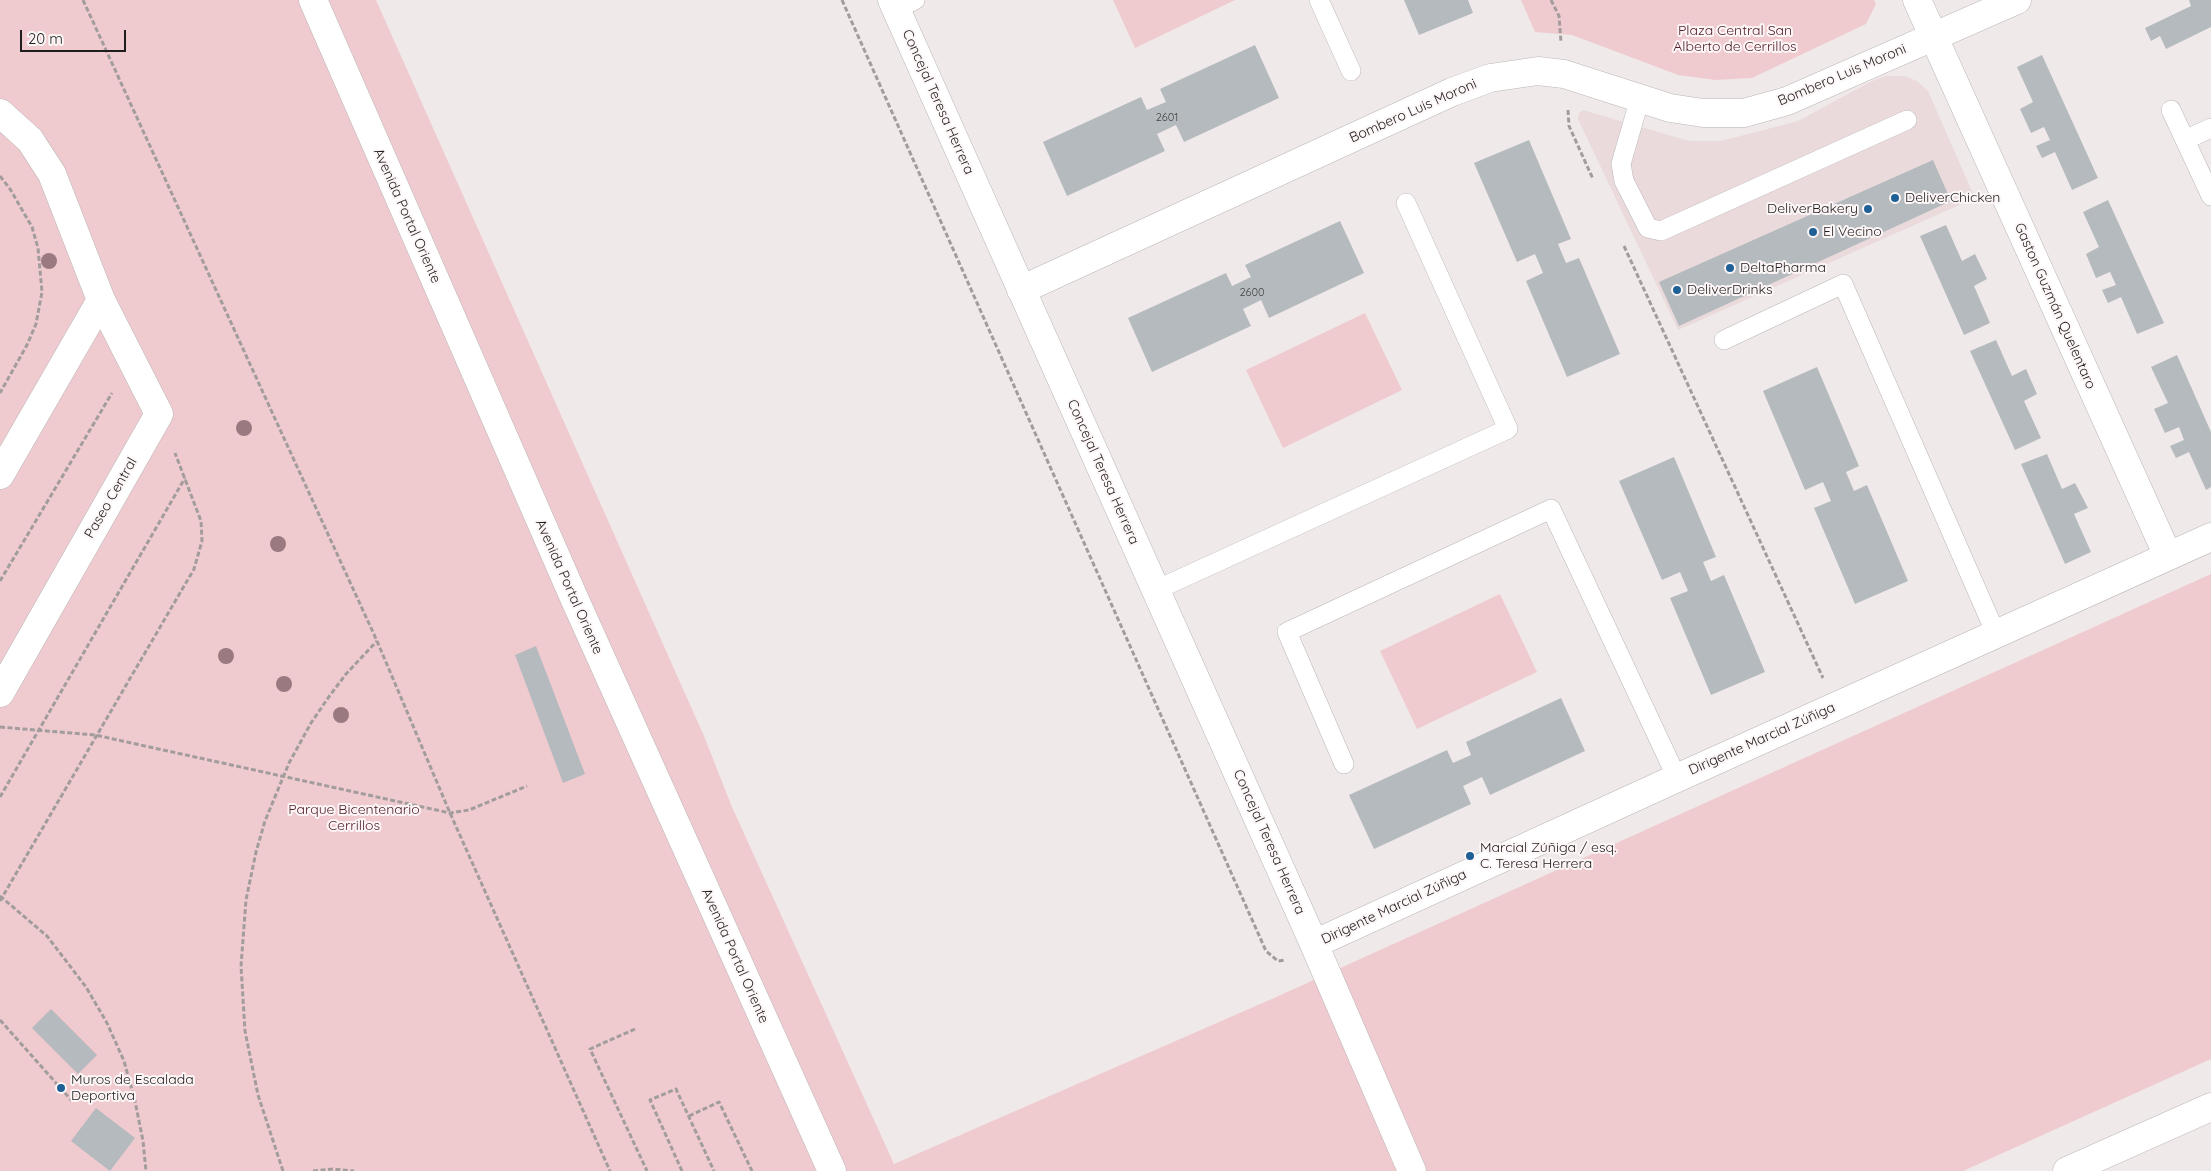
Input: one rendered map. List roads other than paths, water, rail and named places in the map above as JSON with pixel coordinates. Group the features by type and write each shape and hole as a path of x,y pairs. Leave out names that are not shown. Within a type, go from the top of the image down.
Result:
{"street":[{"name":"Avenida Portal Oriente","path":"313,0 574,600 832,1171"},
{"name":"Gaston Guzmán Quelentaro","path":"1917,0 2168,556"},
{"name":"Bombero Luis Moroni","path":"1022,290 1452,92 1490,78 1538,71 1564,74 1670,108 1703,113 1744,113 1787,101 2017,0"},
{"name":"Concejal Teresa Herrera","path":"901,3 1022,290 1314,944 1412,1171"},
{"path":"0,113 30,140 52,174 101,300 0,475"},
{"name":"Paseo Central","path":"0,692 159,414 101,300"},
{"name":"Dirigente Marcial Zúñiga","path":"1314,944 1676,778 2211,537"},
{"path":"2066,1171 2210,1111"}],"lane":[{"path":"1319,0 1351,71"},
{"path":"1640,98 1621,164 1624,181 1648,228 1661,231 1907,120"},
{"path":"2171,110 2211,196"},
{"path":"2185,140 2211,128"},
{"path":"1156,590 1508,429 1406,203"},
{"path":"1724,340 1843,284 1996,634"},
{"path":"1344,764 1287,632 1551,509 1676,778"}],"place":[{"name":"DeliverChicken","path":"1895,198"},
{"name":"DeliverBakery","path":"1868,209"},
{"name":"El Vecino","path":"1813,232"},
{"name":"DeltaPharma","path":"1730,268"},
{"name":"DeliverDrinks","path":"1677,290"},
{"name":"Marcial Zúñiga / esq. C. Teresa Herrera","path":"1470,856"},
{"name":"Muros de Escalada Deportiva","path":"61,1088"}],"park label":[{"name":"Plaza Central San Alberto de Cerrillos","path":"1735,40"},
{"name":"Parque Bicentenario Cerrillos","path":"354,818"}]}
